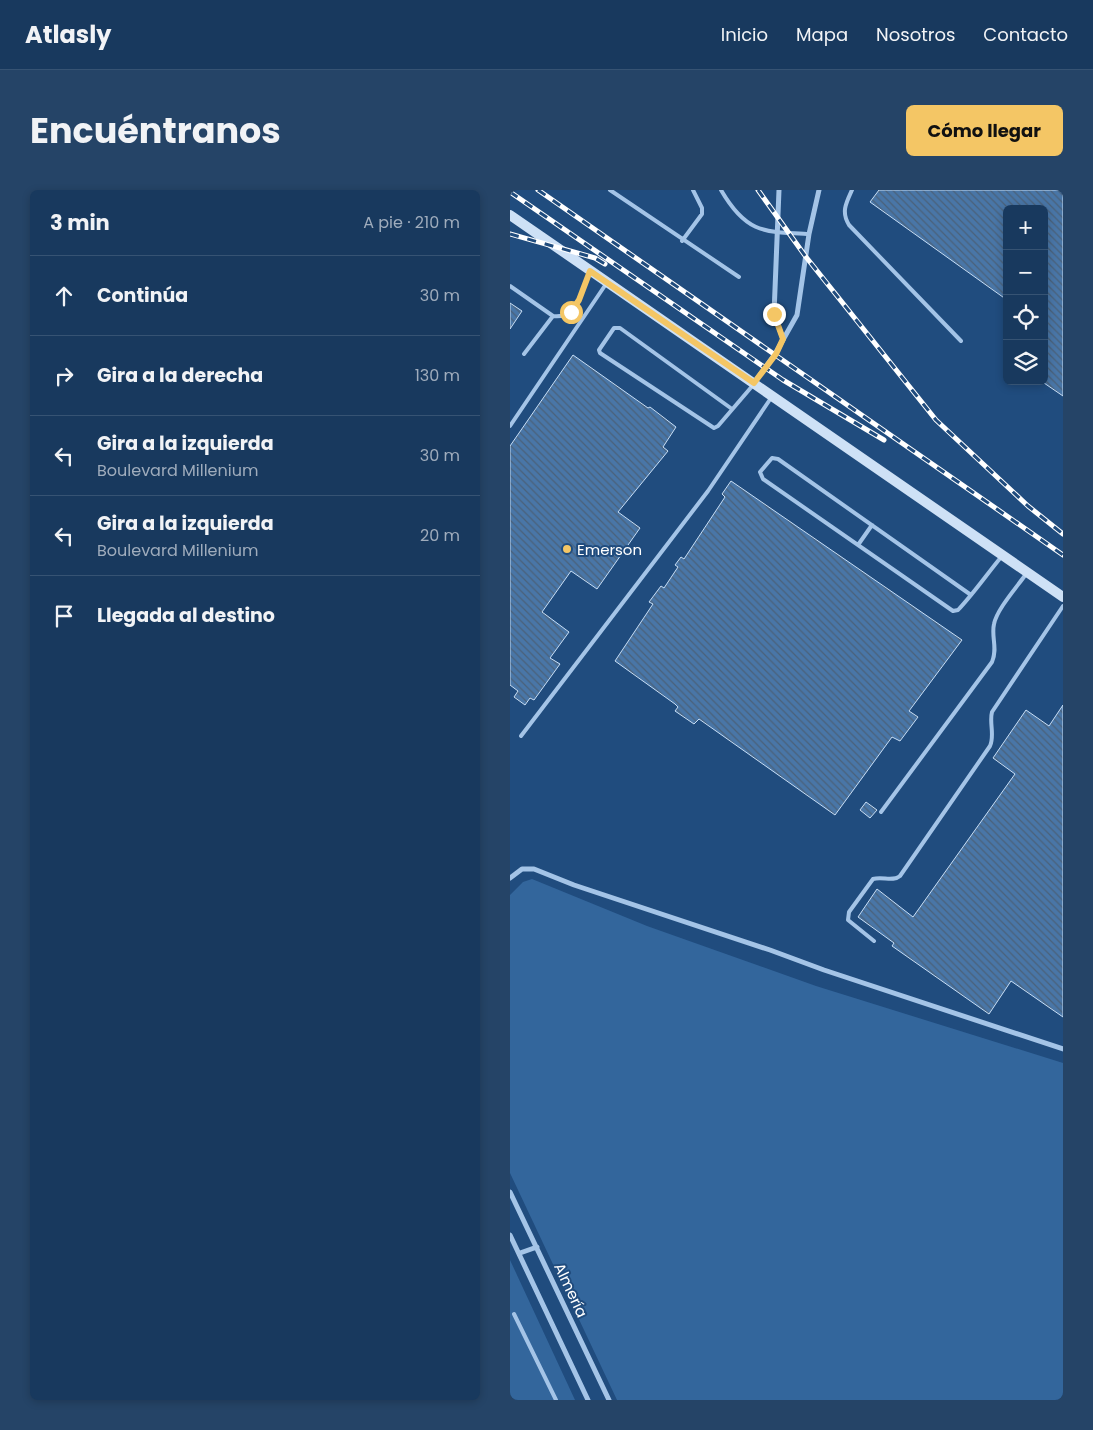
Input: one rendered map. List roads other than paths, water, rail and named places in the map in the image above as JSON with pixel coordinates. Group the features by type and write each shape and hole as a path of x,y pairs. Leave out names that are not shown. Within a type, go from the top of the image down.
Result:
{"street":[{"path":"779,190 774,314 783,339"},
{"path":"754,383 776,354 797,315 819,190"},
{"path":"510,215 1063,597"},
{"path":"510,878 522,869 534,869 574,885 770,950 824,970 1063,1048"},
{"name":"Almería","path":"510,1192 609,1400"},
{"name":"Almería","path":"510,1235 588,1400"},
{"path":"520,1254 537,1247"}],"lane":[{"path":"610,190 682,241 739,277"},
{"path":"682,241 702,214 702,208 693,190"},
{"path":"721,190 730,205 745,220 764,230 810,234"},
{"path":"852,190 844,211 849,225 961,342"},
{"path":"510,286 553,316 559,317 571,312 579,300 590,271"},
{"path":"510,426 608,282"},
{"path":"524,354 553,316"},
{"path":"732,409 620,328 613,330 599,350 600,353 713,428 718,426 754,383"},
{"path":"521,736 708,491 773,396"},
{"path":"971,595 778,459 772,458 762,470 760,474 763,479 953,611 958,610 971,595 1002,555"},
{"path":"858,545 872,524"},
{"path":"881,812 992,662 996,648 993,633 996,618 1027,572"},
{"path":"874,941 848,920 849,912 873,879 895,879 900,876 990,746 992,742 992,712 1063,606"},
{"path":"514,1314 556,1400"}],"railway":[{"path":"538,190 1063,555"},
{"path":"758,190 806,257 936,420 1028,506 1063,534"},
{"path":"510,192 783,380 884,440"},
{"path":"510,234 595,258 605,264"}],"place":[{"name":"Emerson","path":"567,549"}]}
